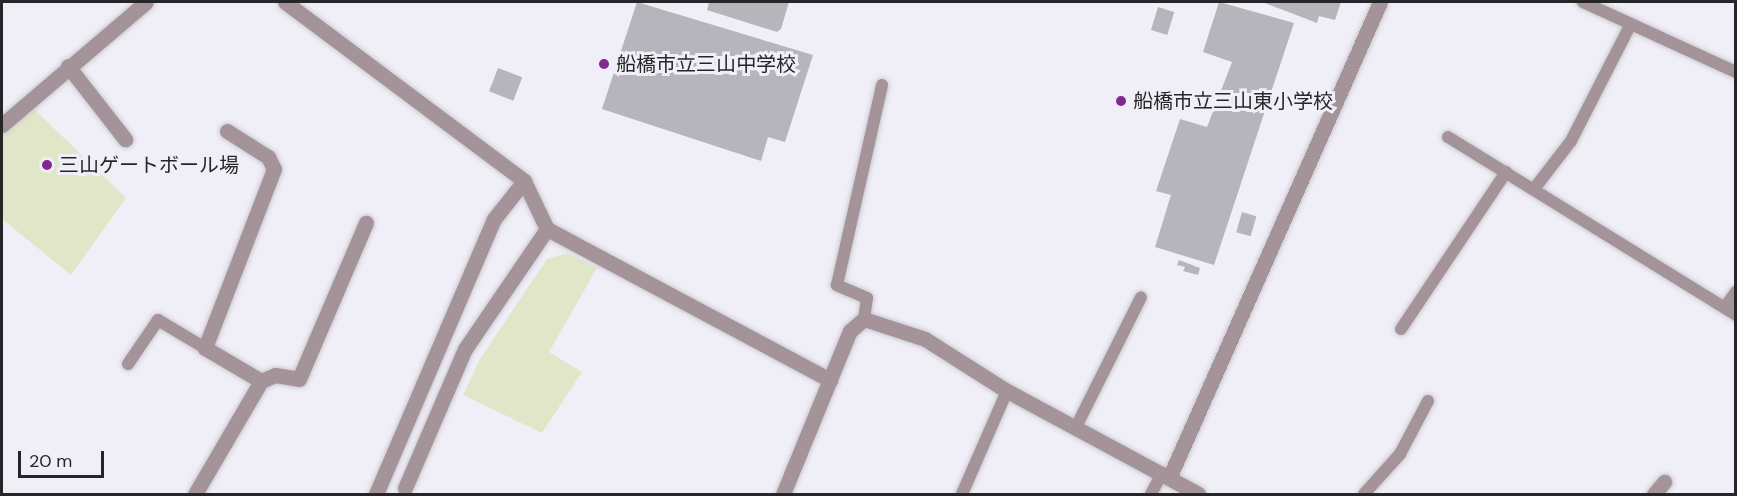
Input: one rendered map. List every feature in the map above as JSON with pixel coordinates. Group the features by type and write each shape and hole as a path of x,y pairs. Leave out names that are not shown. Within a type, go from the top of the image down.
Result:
{"street":[{"path":"2,125 68,66 146,2"},
{"path":"285,2 524,181 547,229 830,380"},
{"path":"1166,475 1380,2"},
{"path":"68,66 125,139"},
{"path":"227,131 268,157 274,169 205,348 261,381"},
{"path":"375,495 494,219 524,181"},
{"path":"195,495 261,381 275,375 299,379 366,223"},
{"path":"405,488 465,349 547,229"},
{"path":"783,495 850,331 864,319 925,339 1007,391 1166,475 1198,495"},
{"path":"1654,495 1664,482"}],"lane":[{"path":"1586,2 1736,72"},
{"path":"1534,189 1571,141 1631,24"},
{"path":"864,319 867,298 837,285 882,85"},
{"path":"1448,137 1736,315"},
{"path":"1401,329 1506,172"},
{"path":"1725,307 1736,291"},
{"path":"1076,427 1141,297"},
{"path":"128,364 158,320 205,348"},
{"path":"962,495 1007,391"},
{"path":"1364,495 1400,454 1428,401"},
{"path":"1151,495 1166,475"}],"green space":[{"name":"三山ゲートボール場","path":"31,106 126,198 71,275 2,219 2,132"},
{"path":"568,253 597,268 549,352 582,372 542,433 463,395 480,359 547,259"}],"building":[{"path":"637,2 813,55 785,142 768,137 761,161 602,109"},
{"path":"709,2 789,2 781,29 777,32 707,10"},
{"path":"1219,2 1294,23 1214,265 1155,247 1171,195 1156,191 1180,119 1207,127 1232,62 1203,52"},
{"path":"1262,2 1341,2 1335,20 1319,16 1317,23"},
{"path":"1158,7 1174,12 1167,35 1151,30"},
{"path":"498,68 522,77 513,101 489,91"},
{"path":"1242,212 1256,216 1251,236 1236,232"},
{"path":"1179,260 1200,268 1198,275 1183,271 1185,267 1177,265"}],"place":[{"name":"船橋市立三山中学校","path":"604,64"},
{"name":"船橋市立三山東小学校","path":"1121,101"},
{"name":"三山ゲートボール場","path":"47,165"}]}
